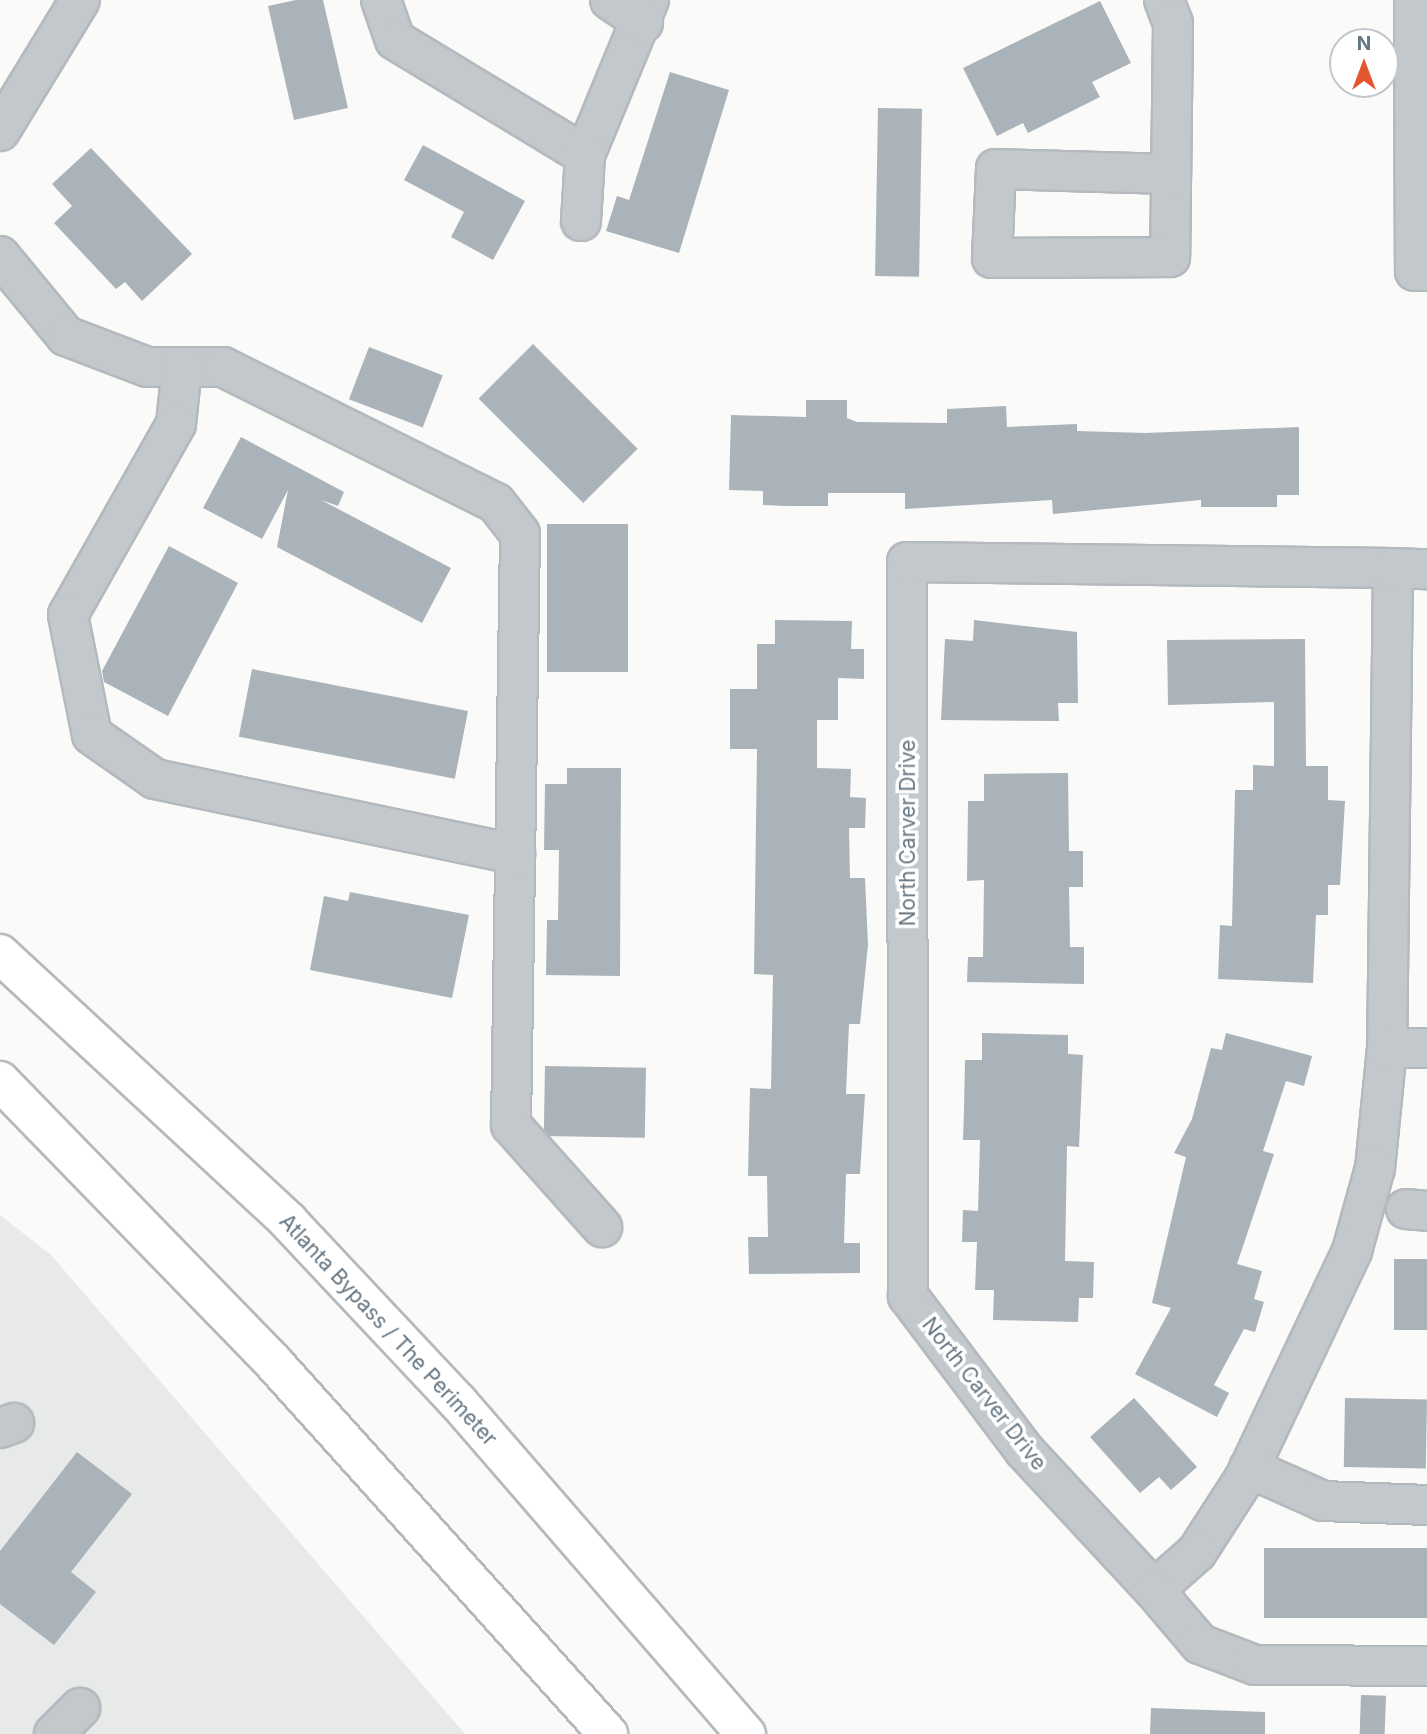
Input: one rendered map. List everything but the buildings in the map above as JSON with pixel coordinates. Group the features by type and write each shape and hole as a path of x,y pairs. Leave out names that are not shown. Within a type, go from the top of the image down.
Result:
{"highway":[{"name":"Atlanta Bypass / The Perimeter","path":"0,954 288,1221 458,1402 746,1734"},
{"path":"0,1081 272,1362 608,1734"}],"street":[{"path":"0,131 80,0"},
{"path":"381,0 395,40 585,155"},
{"path":"581,221 585,155 646,11 610,0"},
{"path":"1164,0 1173,23 1170,257 992,258 996,169 1170,174"},
{"path":"1414,0 1421,90 1415,271 1427,271"},
{"path":"0,256 66,336 147,367 223,368 496,503 520,534 511,1125 601,1227"},
{"path":"182,368 176,424 68,615 92,736 155,779 515,855"},
{"name":"North Carver Drive","path":"907,562 1410,568 1387,1048 1375,1168 1352,1251 1249,1468 1197,1552 1154,1590 1024,1450 908,1296 907,562"},
{"path":"1387,1048 1427,1048"},
{"path":"1249,1468 1323,1501 1427,1505"},
{"path":"1154,1590 1200,1644 1255,1665 1427,1666"}],"shaded area":[{"path":"0,1215 51,1255 465,1734 0,1734"}]}
